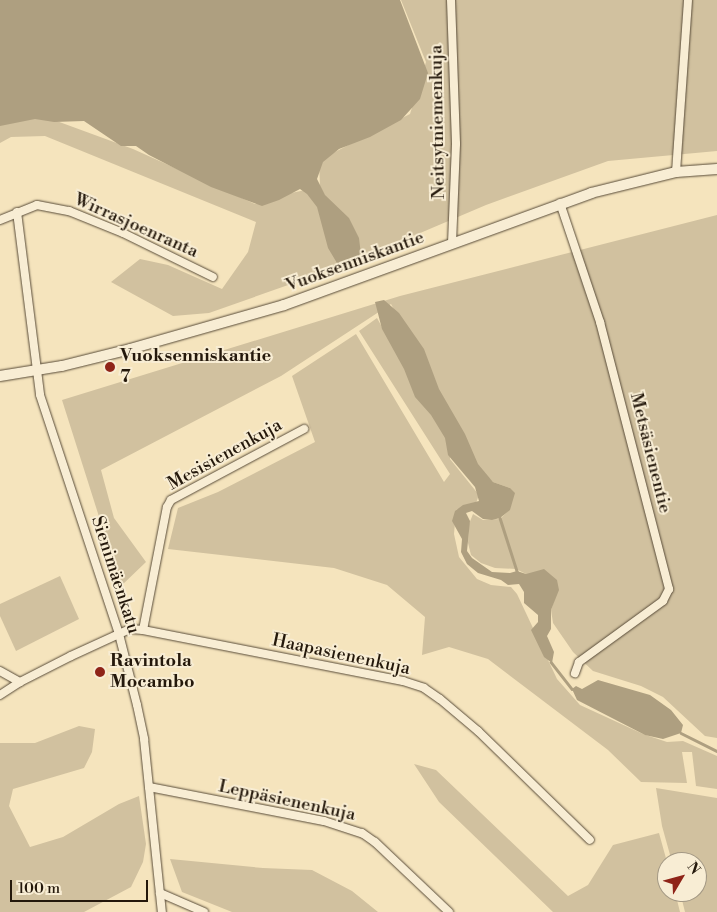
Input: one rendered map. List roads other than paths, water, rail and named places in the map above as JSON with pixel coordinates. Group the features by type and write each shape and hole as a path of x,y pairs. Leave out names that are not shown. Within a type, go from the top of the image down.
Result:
{"street":[{"name":"Neitsytniemenkuja","path":"451,0 456,144 452,243"},
{"path":"676,172 688,0"},
{"name":"Vuoksenniskantie","path":"0,376 38,370 206,329 366,277 560,203 676,172 717,169"},
{"name":"Metsäsienentie","path":"560,203 600,322 669,589 663,601 580,662 575,673"},
{"name":"Wirrasjoenranta","path":"0,220 37,205 69,211 124,233 213,277"},
{"name":"Sienimäenkatu","path":"17,212 40,395 119,634 144,739 162,912"},
{"name":"Mesisienenkuja","path":"143,630 167,507 171,500 304,429"},
{"name":"Haapasienenkuja","path":"0,695 20,682 130,629 403,681 424,688 478,731 590,840"},
{"path":"0,671 20,682"},
{"name":"Leppäsienenkuja","path":"149,787 324,821 362,833 375,842 449,912"},
{"path":"160,893 204,912"}],"waterway":[{"path":"500,518 517,571"},
{"path":"551,662 572,689"},
{"path":"681,733 717,751"}],"place":[{"name":"Vuoksenniskantie 7","path":"110,367"},
{"name":"Ravintola Mocambo","path":"100,672"}]}
